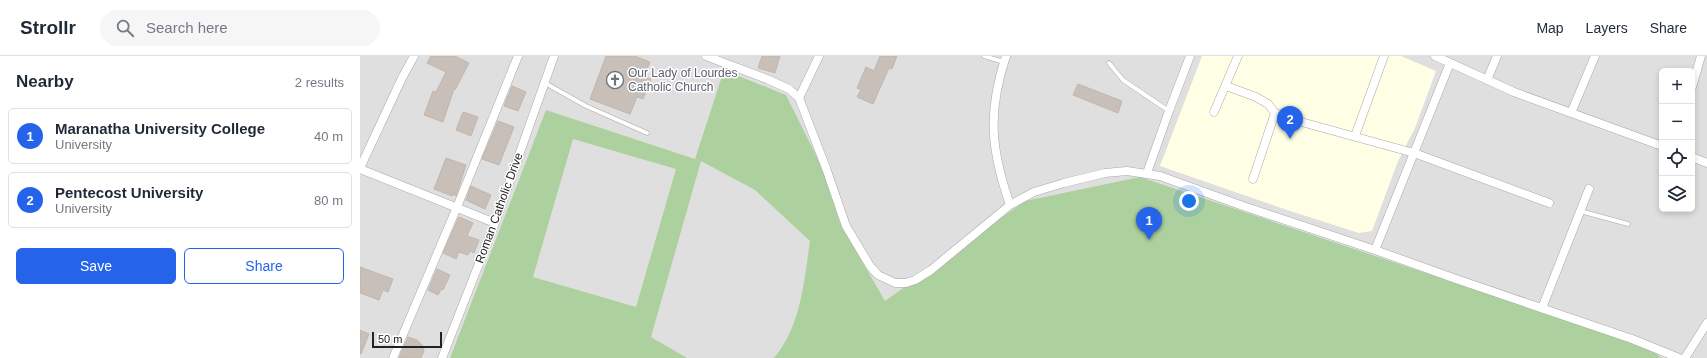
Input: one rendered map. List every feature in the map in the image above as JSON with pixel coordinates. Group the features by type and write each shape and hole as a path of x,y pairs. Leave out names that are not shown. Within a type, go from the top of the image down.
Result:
{"street":[{"path":"414,56 402,78 360,169 495,223"},
{"path":"393,358 457,207 518,56"},
{"name":"Roman Catholic Drive","path":"442,358 495,223 554,56"},
{"path":"706,56 767,79 789,89 799,98 826,168 846,226 870,266 878,275 895,283 906,283 915,280 931,270 1010,205 1034,192 1105,173 1126,171 1160,176 1243,206 1632,339 1680,358"},
{"path":"799,98 819,56"},
{"path":"1147,174 1190,56"},
{"path":"1214,112 1238,56"},
{"path":"1355,136 1384,56"},
{"path":"1435,56 1487,80 1571,113 1659,145"},
{"path":"1487,80 1497,56"},
{"path":"1571,113 1595,56"},
{"path":"1695,77 1701,56"},
{"path":"1005,59 997,88 992,119 993,140 1001,181 1010,205"},
{"path":"1375,250 1450,63"},
{"path":"1226,86 1256,96 1268,104 1274,113 1305,123 1414,152 1550,203"},
{"path":"1253,179 1274,113"},
{"path":"1695,158 1707,163"},
{"path":"1542,308 1588,189"},
{"path":"1685,358 1707,323"}],"lane":[{"path":"984,56 1005,59"},
{"path":"1109,63 1123,80 1169,111"},
{"path":"544,83 586,106 648,133"},
{"path":"1580,210 1628,224"}],"shaded area":[{"path":"360,56 1707,56 1707,358 360,358"},
{"path":"1202,56 1401,56 1436,71 1415,128 1398,161 1372,231 1359,233 1160,166"}],"green space":[{"path":"724,70 786,95 821,165 840,223 885,301 1025,201 1140,177 1652,349 1661,358 774,358 783,345 796,318 803,288 810,241 755,190 701,161 651,337 687,358 450,358 546,110 695,159","holes":["573,139 676,169 636,307 533,277"]}],"building":[{"path":"431,56 455,56 469,63 455,90 454,89 443,122 424,115 433,91 436,92 446,72 427,63"},
{"path":"606,56 635,56 650,62 644,77 651,79 643,99 637,97 630,114 590,99"},
{"path":"762,56 780,56 775,73 758,68"},
{"path":"880,56 897,56 892,69 889,68 873,104 857,97 861,90 857,88 866,67 874,71"},
{"path":"1078,84 1122,101 1118,113 1073,95"},
{"path":"512,86 526,92 518,111 504,106"},
{"path":"463,112 478,117 471,136 456,130"},
{"path":"498,121 514,127 499,165 482,159"},
{"path":"446,158 466,165 456,196 453,194 452,196 434,189"},
{"path":"471,186 491,195 485,209 466,200"},
{"path":"459,217 473,223 467,236 479,240 474,253 470,251 468,255 459,252 456,259 443,253"},
{"path":"360,267 393,279 388,292 383,290 379,300 360,293"},
{"path":"437,269 450,275 443,290 441,289 438,295 428,290"},
{"path":"360,330 369,334 361,354 360,354"},
{"path":"408,337 417,340 422,345 424,351 421,358 399,358"}],"place":[{"name":"Our Lady of Lourdes Catholic Church","path":"615,80"},
{"name":"Pentecost University","path":"1290,139"},
{"name":"Maranatha University College","path":"1149,240"}]}
